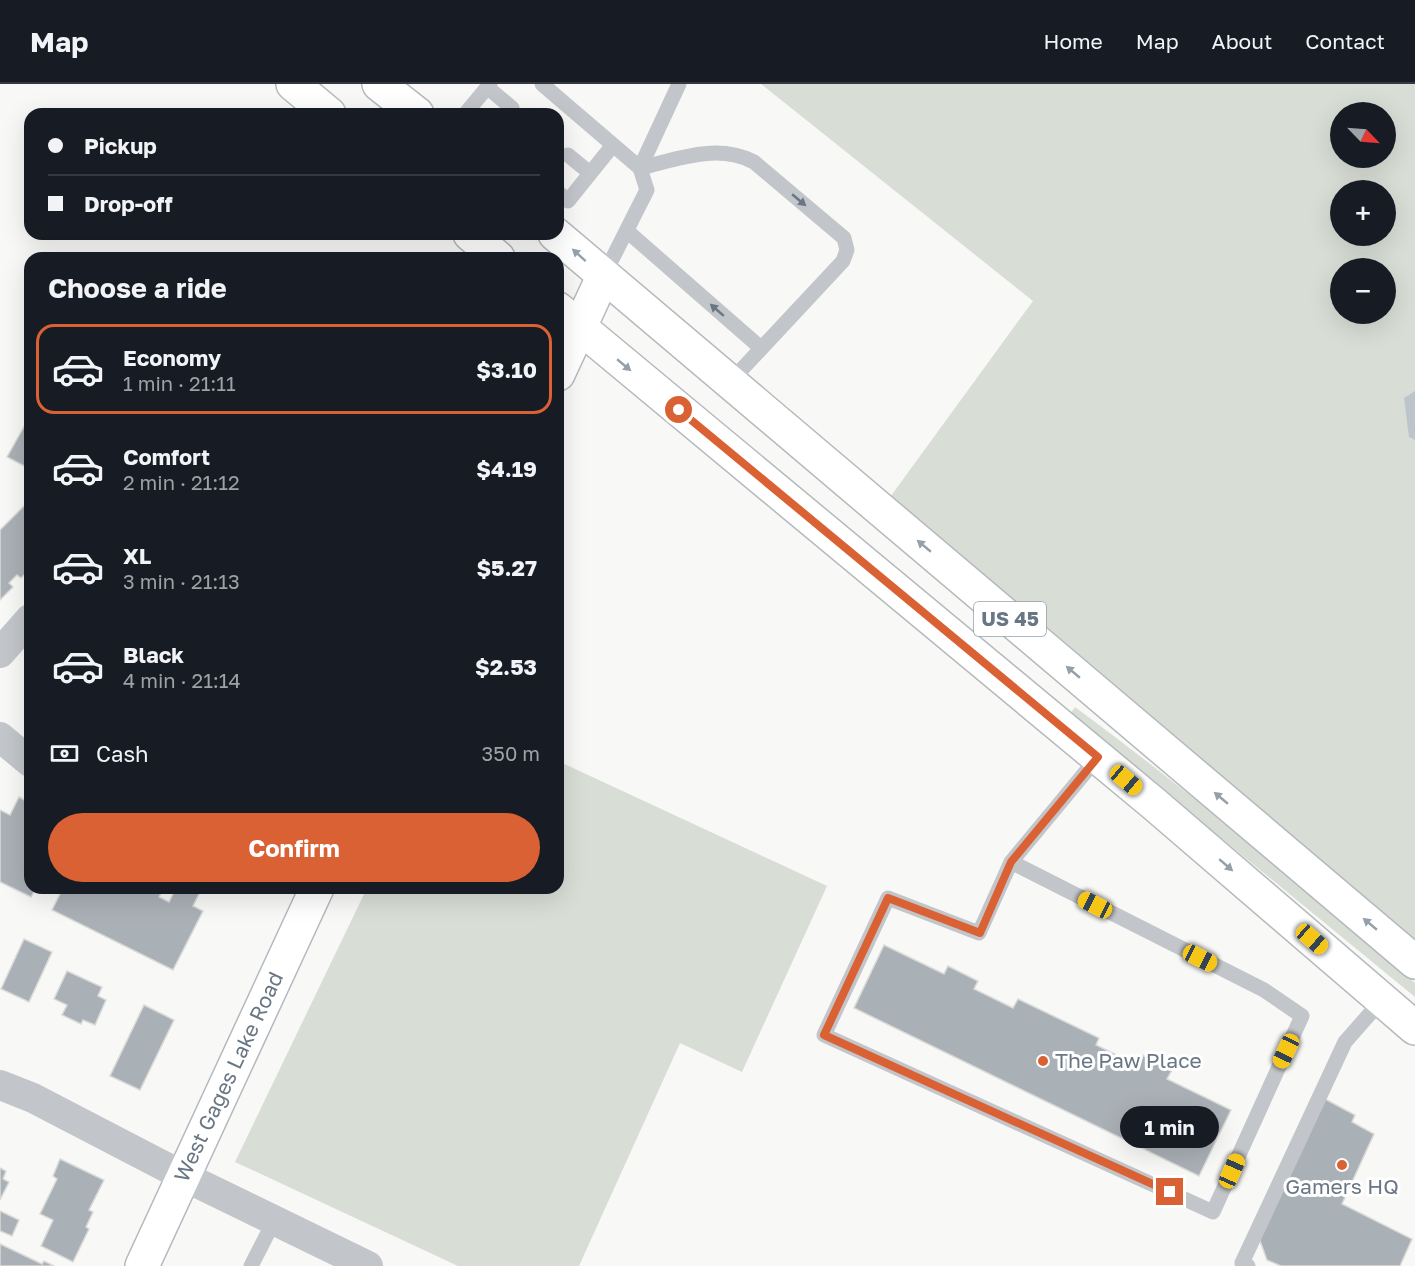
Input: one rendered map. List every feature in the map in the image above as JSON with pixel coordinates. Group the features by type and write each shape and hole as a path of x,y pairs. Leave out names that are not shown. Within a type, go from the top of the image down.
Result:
{"main road":[{"path":"293,84 322,108"},
{"path":"379,84 409,108"},
{"path":"477,240 491,252"},
{"name":"US 45","path":"562,240 1415,962"},
{"path":"564,343 569,318 603,277"},
{"name":"US 45","path":"569,318 1098,757 1415,1028"},
{"name":"West Gages Lake Road","path":"142,1266 307,894"}],"street":[{"path":"0,652 24,626"},
{"path":"0,737 24,757"},
{"path":"0,1085 33,1098 359,1264"}],"lane":[{"path":"542,84 640,168 647,190 603,277"},
{"path":"640,168 679,84"},
{"path":"471,108 488,86 512,108"},
{"path":"564,197 568,201 614,146"},
{"path":"640,168 711,153 729,153 754,162 844,238 847,243 843,261 730,382"},
{"path":"568,155 590,173"},
{"path":"627,231 761,348"},
{"path":"1011,862 1264,990 1302,1016 1213,1212 824,1035 888,898 980,933 1011,862 1098,757"},
{"path":"1248,1266 1242,1263 1345,1042 1382,1000"},
{"path":"252,1266 274,1221"}],"shaded area":[{"path":"761,84 1415,84 1415,941 888,500 1033,301"},
{"path":"1415,391 1415,440 1409,437 1404,398"},
{"path":"1075,707 1248,841 1332,911 1415,983 1415,997 1070,714"},
{"path":"564,764 827,886 742,1072 680,1043 579,1266 458,1266 235,1162 364,894 564,894"}],"building":[{"path":"24,427 24,466 7,457"},
{"path":"24,506 24,575 21,578 17,575 9,583 13,587 0,600 0,530"},
{"path":"19,797 24,800 24,894 0,882 0,810 10,815"},
{"path":"60,894 161,894 159,897 169,902 173,894 199,894 193,906 203,911 173,970 52,910"},
{"path":"24,939 52,952 29,1002 1,989"},
{"path":"884,945 944,974 948,966 978,981 974,989 1013,1008 1018,999 1099,1038 1096,1045 1137,1065 1142,1055 1172,1070 1167,1079 1231,1110 1199,1176 854,1008"},
{"path":"67,971 102,987 98,996 106,1000 95,1025 83,1020 81,1024 62,1015 67,1005 54,999"},
{"path":"144,1005 174,1020 140,1090 110,1076"},
{"path":"1325,1099 1355,1115 1352,1122 1374,1134 1342,1204 1412,1239 1400,1266 1281,1266 1267,1260 1259,1238"},
{"path":"60,1159 104,1180 89,1210 93,1212 86,1227 89,1229 73,1262 41,1246 53,1220 40,1214 57,1179 53,1176"},
{"path":"0,1168 6,1171 3,1179 9,1182 0,1200"},
{"path":"0,1211 19,1220 12,1236 0,1231"},
{"path":"0,1244 42,1264 44,1261 54,1266 0,1266"}],"place":[{"name":"The Paw Place","path":"1043,1061"},
{"name":"Gamers HQ","path":"1342,1165"}],"route":[{"path":"679,410 1098,757 1011,862 980,933 888,898 824,1035 1170,1192"}]}
